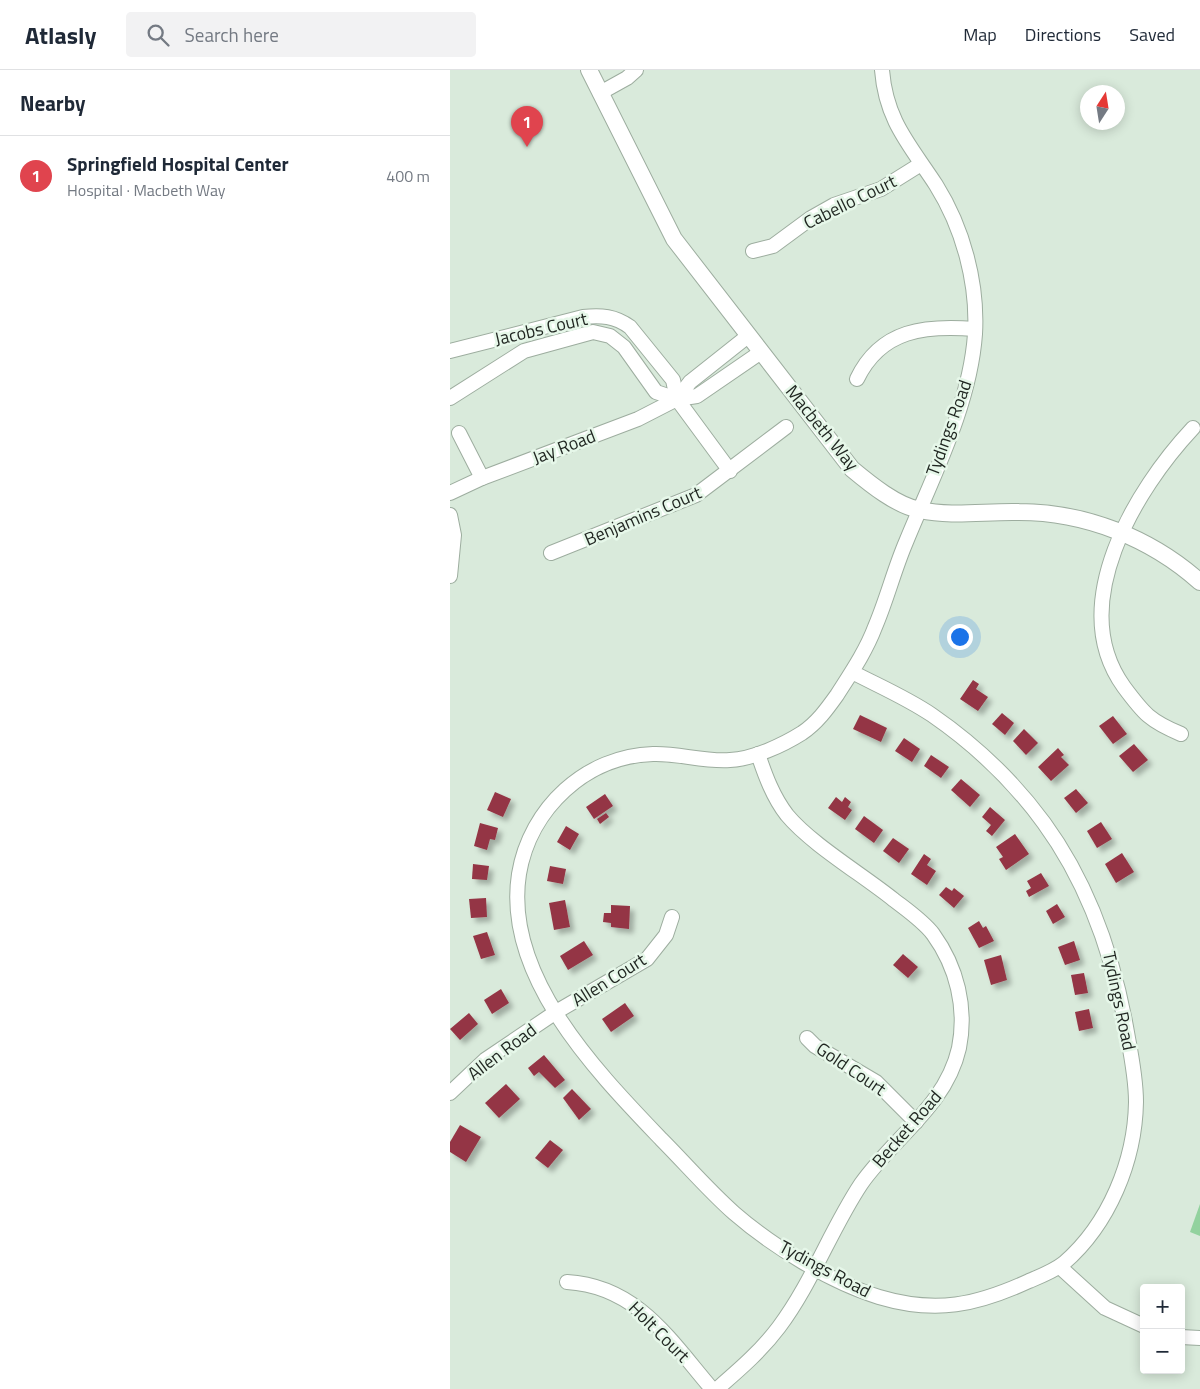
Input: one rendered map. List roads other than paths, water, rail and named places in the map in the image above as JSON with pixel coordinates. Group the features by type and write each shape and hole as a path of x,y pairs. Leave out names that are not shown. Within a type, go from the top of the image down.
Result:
{"street":[{"name":"Macbeth Way","path":"589,70 674,239 852,469 874,487 919,510 964,514 1019,512 1062,515 1095,523 1155,548 1200,582"},
{"path":"600,93 627,78 636,70"},
{"name":"Tydings Road","path":"852,672 932,716 975,750 1012,784 1045,824 1069,864 1103,932 1122,1001 1136,1098 1133,1137 1116,1192 1105,1213 1060,1267 990,1299 963,1305 932,1306 880,1297 850,1286 815,1268 778,1245 738,1216 617,1093 580,1048 556,1012 532,966 523,934 518,892 520,872 527,845 539,819 554,799 590,771 635,755 659,753 732,760 758,754 797,736 811,726 828,707 852,672 875,629 898,561 962,402 972,363 975,329 970,270 953,217 938,188 906,143 892,116 882,70"},
{"name":"Cabello Court","path":"754,251 774,246 818,214 834,205 881,190 921,164"},
{"name":"Jacobs Court","path":"450,351 584,317 601,315 622,321 630,327 673,380 677,399"},
{"path":"857,379 872,356 910,331 927,327 975,329"},
{"name":"Jacobs Court","path":"450,398 524,350 593,332 610,336 624,348 656,392 677,399"},
{"name":"Jay Road","path":"677,399 690,382 748,336"},
{"name":"Jay Road","path":"450,494 482,478 638,419 677,399 697,396 761,352"},
{"path":"677,399 730,471"},
{"name":"Benjamins Court","path":"551,553 696,495 786,427"},
{"path":"1181,734 1150,719 1118,679 1108,658 1102,638 1101,601 1112,561 1123,534 1157,470 1193,428"},
{"path":"458,433 482,478"},
{"path":"450,516 454,535 450,576"},
{"name":"Becket Road","path":"717,1389 757,1354 781,1325 860,1186 876,1163 934,1102 945,1084 958,1049 961,1007 958,986 951,964 932,933 913,915 809,835 788,816 765,775 758,754"},
{"name":"Allen Court","path":"556,1012 647,959 666,935 672,917"},
{"name":"Allen Road","path":"450,1093 485,1060 556,1012"},
{"name":"Gold Court","path":"807,1038 815,1046 876,1082 916,1122"},
{"path":"1060,1267 1105,1308 1140,1324"},
{"name":"Holt Court","path":"567,1282 587,1283 624,1297 660,1329 712,1389"},
{"path":"1185,1337 1200,1338"}],"place":[{"name":"Springfield Hospital Center","path":"527,147"}]}
